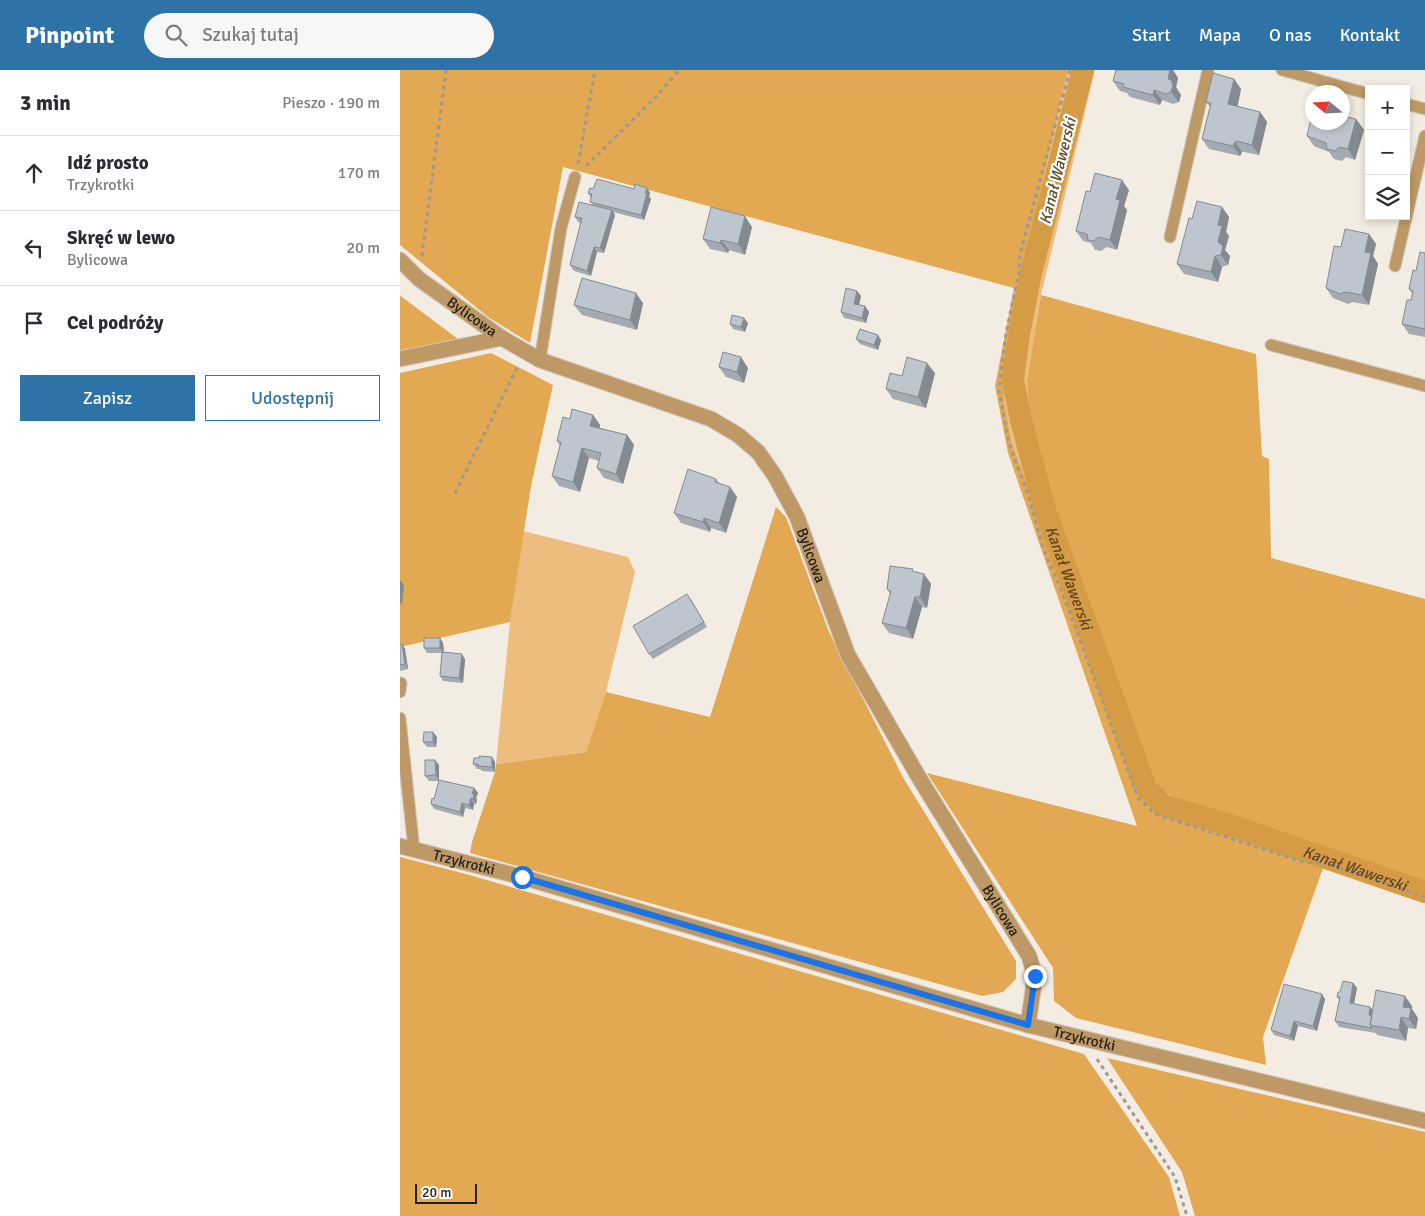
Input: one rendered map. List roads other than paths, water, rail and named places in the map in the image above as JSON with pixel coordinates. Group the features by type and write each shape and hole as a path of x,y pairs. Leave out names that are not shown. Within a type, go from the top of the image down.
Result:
{"street":[{"name":"Bylicowa","path":"400,260 419,279 502,338 525,352 540,360 711,419 738,434 758,452 775,476 797,517 848,655 921,781 1029,956 1035,976 1028,1025"},
{"path":"400,359 502,338"},
{"name":"Trzykrotki","path":"407,848 522,877 1028,1025 1425,1121"}],"lane":[{"path":"1170,237 1208,70"},
{"path":"1282,70 1365,93"},
{"path":"1410,105 1425,109"},
{"path":"1395,266 1425,136"},
{"path":"540,360 562,228 575,176"},
{"path":"1271,346 1425,386"},
{"path":"400,718 407,848"}],"waterway":[{"name":"Kanał Wawerski","path":"1083,70 1031,273 1019,334 1013,380 1021,420 1045,510 1146,788 1163,805 1227,824 1425,892"}]}
